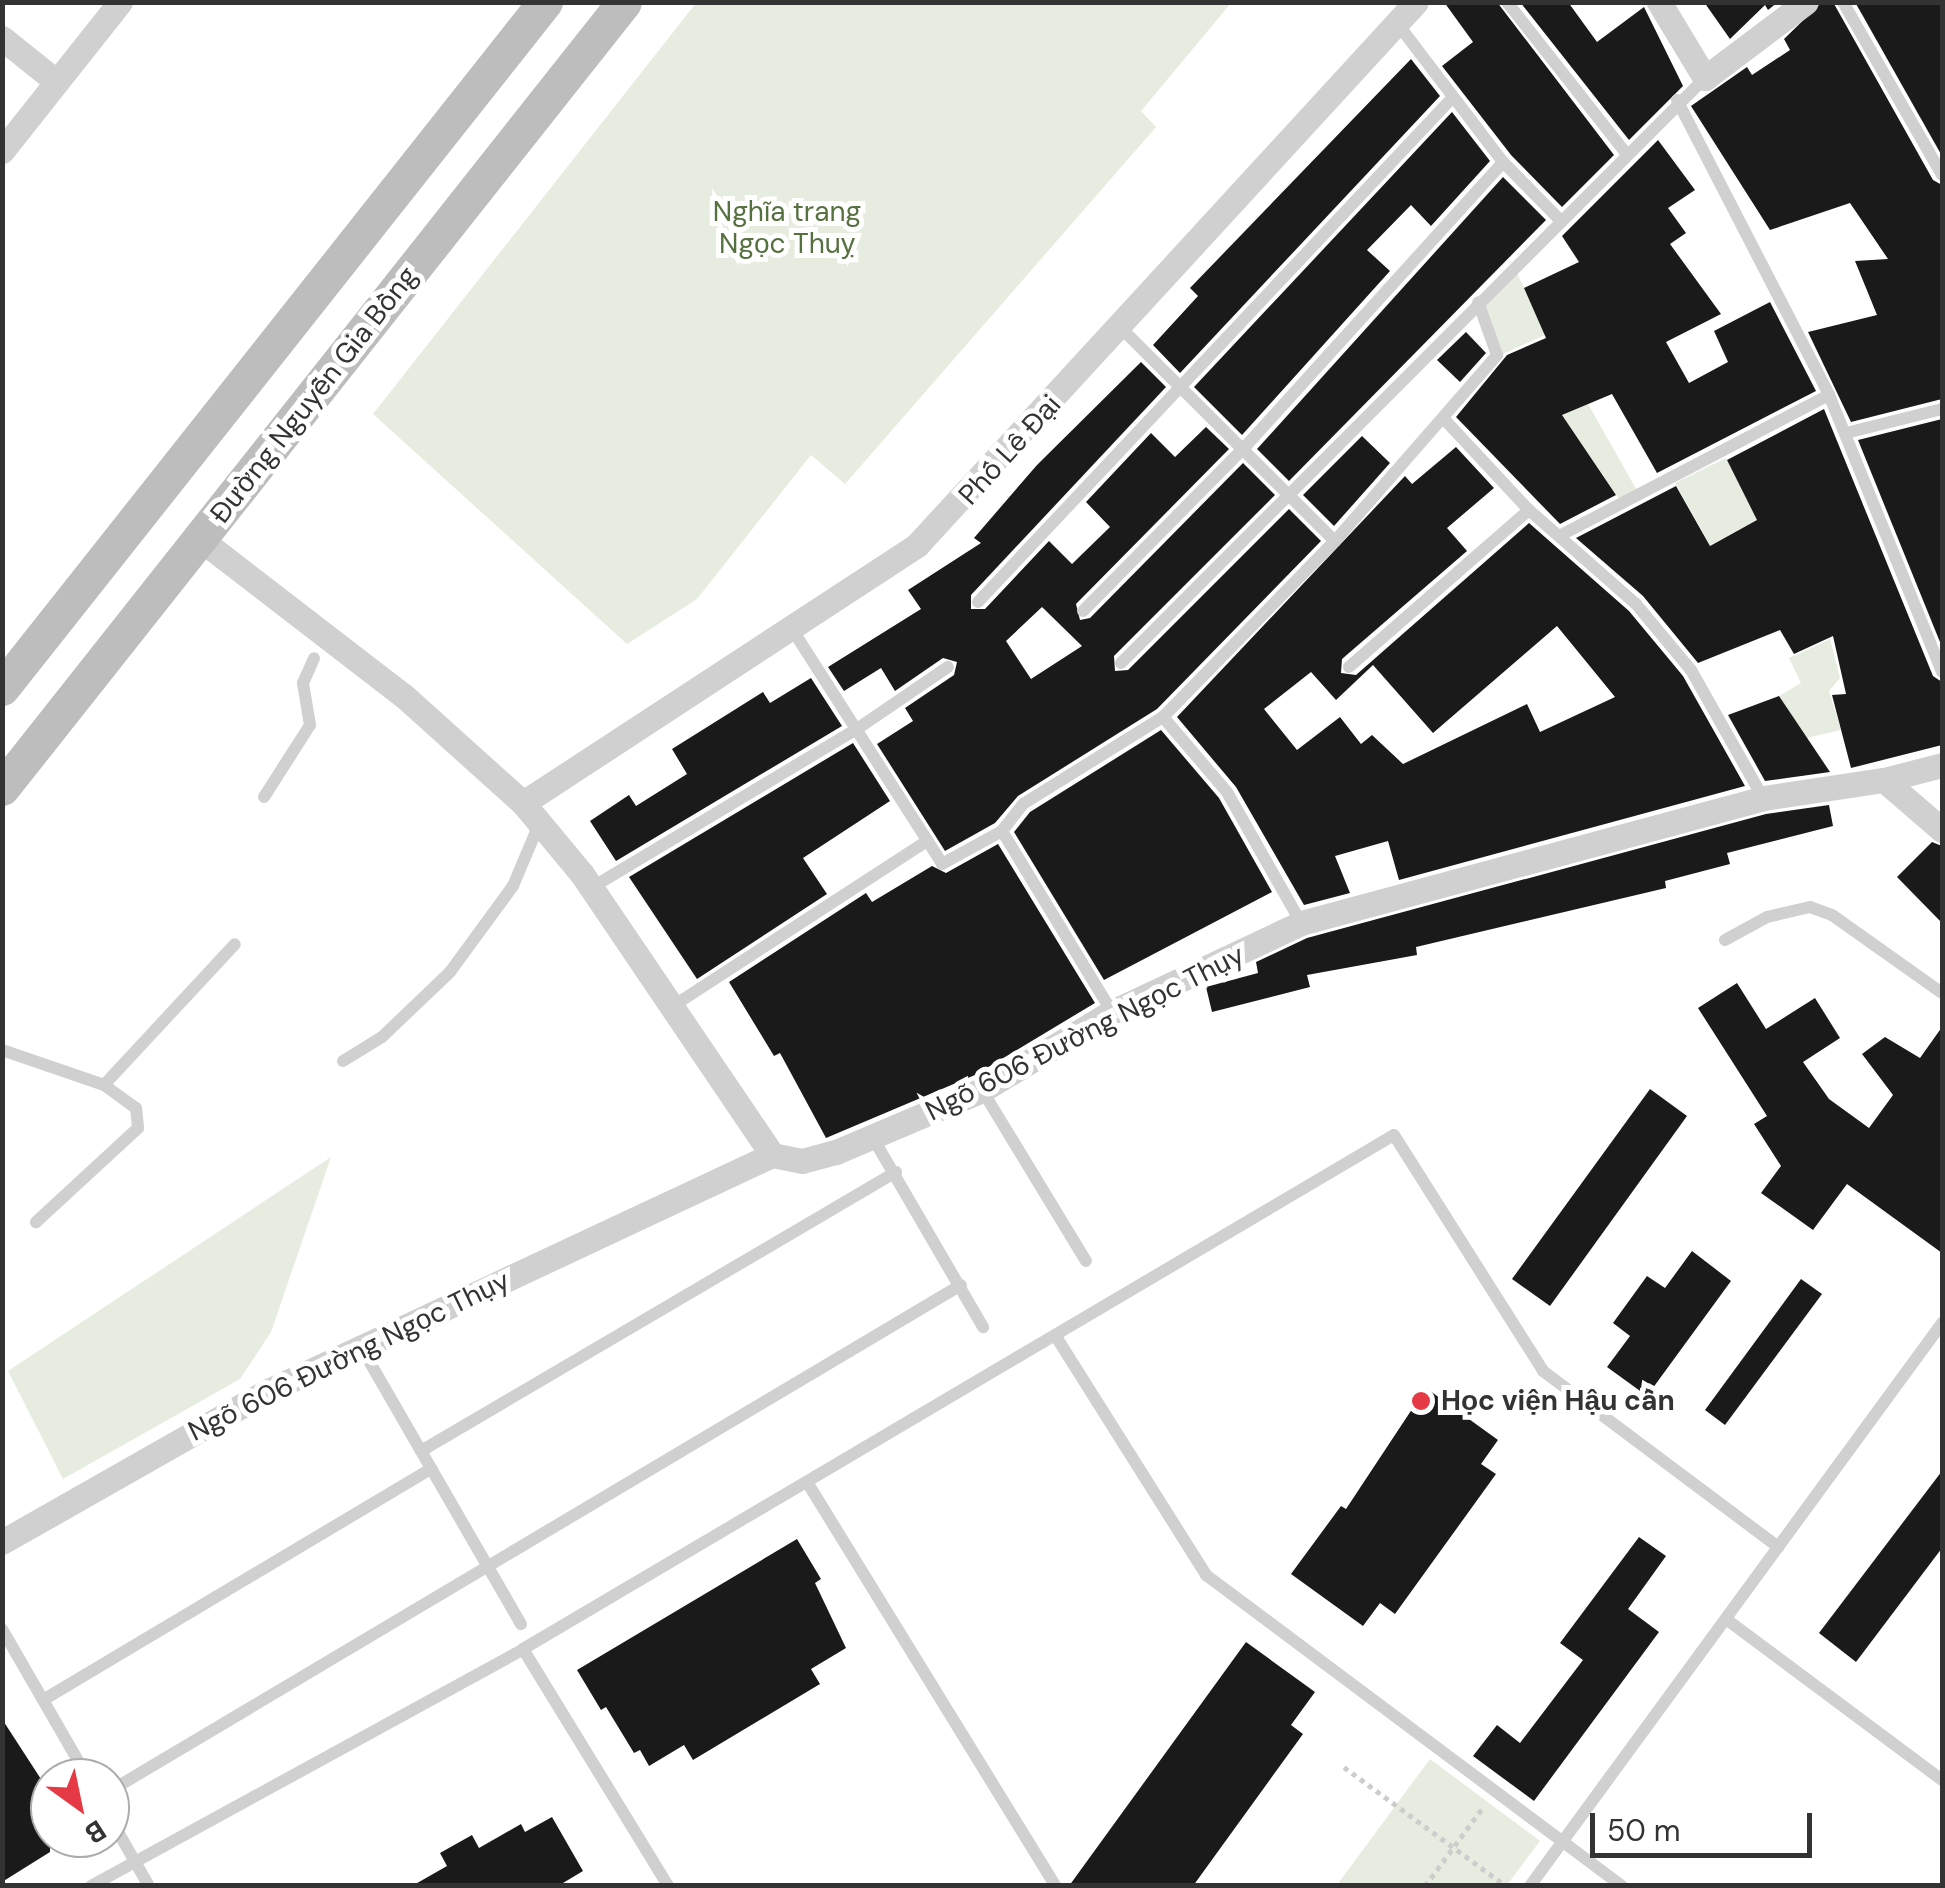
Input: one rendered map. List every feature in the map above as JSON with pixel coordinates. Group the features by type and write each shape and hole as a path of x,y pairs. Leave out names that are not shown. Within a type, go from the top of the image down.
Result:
{"main road":[{"path":"510,2 513,43"},
{"path":"2,688 545,2"},
{"name":"Đường Nguyễn Gia Bồng","path":"2,788 624,2"}],"street":[{"path":"2,151 120,2"},
{"name":"Phố Lê Đại","path":"531,812 940,525 1416,2"},
{"path":"1659,2 1705,78 1806,2"},
{"path":"2,38 57,82"},
{"path":"200,539 404,696 531,812 591,888 772,1156"},
{"name":"Ngõ 606 Đường Ngọc Thụy","path":"2,1542 240,1404 772,1156 802,1161 873,1138 982,1090 1112,1012 1300,924 1763,798 1884,780 1942,765"},
{"path":"1884,780 1942,830"}],"lane":[{"path":"1506,2 1626,152"},
{"path":"1843,2 1942,175"},
{"path":"1396,23 1503,162 1559,220"},
{"path":"1121,664 1676,100 1705,78"},
{"path":"978,602 1452,97"},
{"path":"1676,100 1829,395 1942,672"},
{"path":"1083,611 1244,448 1503,162"},
{"path":"792,629 942,864 1002,831 1023,804 1163,717 1335,542 1497,355 1478,302"},
{"path":"1121,328 1335,542"},
{"path":"1563,534 1829,395"},
{"path":"1846,434 1942,410"},
{"path":"1444,420 1529,510 1563,534 1690,670 1763,798"},
{"path":"1350,667 1529,510"},
{"path":"264,797 310,725 303,683 314,658"},
{"path":"591,888 857,730 948,667"},
{"path":"1163,717 1227,792 1300,924"},
{"path":"343,1061 394,1026 450,972 513,886 531,812"},
{"path":"1002,831 1112,1012"},
{"path":"673,1006 926,842"},
{"path":"1726,940 1767,917 1810,906 1832,915 1942,994"},
{"path":"104,1084 235,944"},
{"path":"2,1050 104,1084 136,1108 138,1128 36,1222"},
{"path":"982,1090 1086,1261"},
{"path":"90,1886 523,1649 1394,1135 1543,1371 1778,1547"},
{"path":"873,1138 983,1326"},
{"path":"421,1451 896,1172"},
{"path":"130,1779 961,1285"},
{"path":"1530,1886 1942,1323"},
{"path":"1056,1335 1206,1575 1622,1886"},
{"path":"361,1347 521,1624"},
{"path":"43,1700 431,1469"},
{"path":"807,1482 1056,1886"},
{"path":"1726,1618 1942,1780"},
{"path":"2,1629 76,1758"},
{"path":"523,1649 668,1886"},
{"path":"130,1853 148,1886"}],"path":[{"path":"1344,1768 1506,1886"},
{"path":"1425,1886 1494,1791"}],"green space":[{"name":"Nghĩa trang Ngọc Thuỵ","path":"696,3 1231,3 1141,111 1156,127 845,484 811,455 697,599 627,644 373,414"},
{"path":"1514,266 1545,335 1503,354 1481,299"},
{"path":"1588,404 1639,494 1622,503 1562,415"},
{"path":"1726,458 1757,520 1710,545 1675,483"},
{"path":"1830,639 1840,678 1829,691 1841,730 1793,741 1779,696 1801,683 1789,658"},
{"path":"331,1157 271,1332 240,1379 63,1479 8,1371"},
{"path":"1430,1759 1540,1841 1507,1885 1337,1885"}],"building":[{"path":"1444,2 1497,2 1614,155 1562,207 1511,155 1442,66 1473,42"},
{"path":"1520,2 1568,2 1597,42 1644,7 1683,86 1629,140"},
{"path":"1704,2 1778,2 1768,10 1765,5 1730,39"},
{"path":"1822,2 1833,2 1933,180 1942,185 1942,399 1851,422 1808,332 1877,315 1855,261 1888,259 1850,203 1770,230 1691,106 1747,67 1752,75 1790,50 1784,39"},
{"path":"1855,2 1942,2 1942,156"},
{"path":"1411,59 1440,96 1180,373 1153,345 1198,296 1190,288"},
{"path":"1452,112 1490,161 1431,226 1411,205 1367,250 1390,271 1242,435 1194,387"},
{"path":"1658,140 1695,190 1668,208 1686,233 1670,244 1721,314 1666,342 1689,383 1728,362 1714,331 1770,302 1816,391 1657,473 1612,394 1562,415 1616,495 1560,524 1456,417 1507,355 1546,338 1524,288 1579,262 1562,236"},
{"path":"1503,177 1546,220 1289,481 1257,449"},
{"path":"1466,332 1486,353 1460,382 1437,360"},
{"path":"1141,362 1166,387 971,595 971,609 985,609 1049,541 1072,564 1110,527 1086,502 1151,433 1175,457 1206,427 1229,449 1076,604 1080,620 1090,618 1243,463 1275,495 1114,656 1115,671 1128,670 1289,509 1321,541 1157,709 1018,796 995,823 945,851 877,744 913,721 905,708 954,675 957,662 943,658 895,691 881,668 844,691 828,667 921,609 908,590 981,543 974,538 1037,465","holes":["1042,607 1082,646 1031,679 1006,641"]},
{"path":"1824,409 1933,676 1942,682 1942,745 1851,768 1832,695 1846,694 1833,636 1794,654 1780,630 1698,663 1643,596 1576,538 1676,486 1710,546 1757,520 1727,460"},
{"path":"1942,419 1942,647 1858,440"},
{"path":"1362,436 1390,463 1334,526 1303,495"},
{"path":"1456,447 1494,488 1447,528 1467,551 1342,659 1341,673 1356,675 1529,523 1629,611 1683,676 1745,786 1399,880 1388,841 1335,856 1350,893 1304,905 1236,787 1177,717 1405,476 1412,484","holes":["1557,626 1615,697 1540,732 1527,704 1403,764 1372,735 1361,744 1340,717 1297,750 1264,709 1311,672 1336,700 1373,665 1433,733"]},
{"path":"811,678 842,726 616,861 590,821 629,795 636,806 687,774 672,749 763,692 770,703"},
{"path":"1779,696 1830,772 1765,781 1728,715"},
{"path":"1161,730 1219,798 1272,892 1104,980 1014,832 1030,812"},
{"path":"853,743 890,801 803,858 827,894 697,979 629,877"},
{"path":"1829,805 1833,826 1727,853 1730,864 1665,881 1666,888 1416,947 1417,955 1307,975 1310,987 1212,1012 1206,987 1258,973 1256,962 1307,938 1766,814"},
{"path":"1932,842 1942,846 1942,923 1897,877"},
{"path":"998,844 1095,1003 975,1075 826,1138 780,1053 774,1056 729,982 866,893 872,902 932,866 946,873"},
{"path":"1737,983 1766,1029 1815,998 1840,1038 1803,1062 1829,1099 1869,1128 1893,1095 1862,1054 1885,1037 1920,1058 1942,1027 1942,1253 1847,1184 1813,1230 1761,1193 1781,1166 1754,1124 1767,1116 1698,1008"},
{"path":"1650,1089 1687,1116 1550,1306 1512,1279"},
{"path":"1692,1251 1731,1281 1647,1396 1607,1367 1630,1336 1613,1323 1647,1276 1665,1288"},
{"path":"1801,1279 1822,1294 1725,1425 1705,1410"},
{"path":"1426,1388 1498,1440 1481,1464 1496,1474 1395,1614 1380,1603 1363,1626 1291,1574 1341,1506 1346,1509"},
{"path":"1942,1471 1942,1548 1856,1662 1819,1633"},
{"path":"1639,1537 1666,1556 1628,1609 1659,1632 1534,1801 1473,1756 1497,1725 1520,1743 1583,1660 1560,1643"},
{"path":"797,1539 821,1579 815,1583 846,1648 811,1669 820,1684 693,1760 684,1745 649,1766 640,1750 634,1753 606,1707 601,1710 577,1670"},
{"path":"1246,1642 1315,1692 1291,1725 1303,1734 1193,1886 1069,1886"},
{"path":"2,1719 30,1762 30,1858 40,1858 2,1882"},
{"path":"552,1817 583,1871 558,1886 412,1886 447,1866 440,1853 472,1835 479,1848 521,1824 525,1832"}],"place":[{"name":"Học viện Hậu cần","path":"1421,1401"}]}
